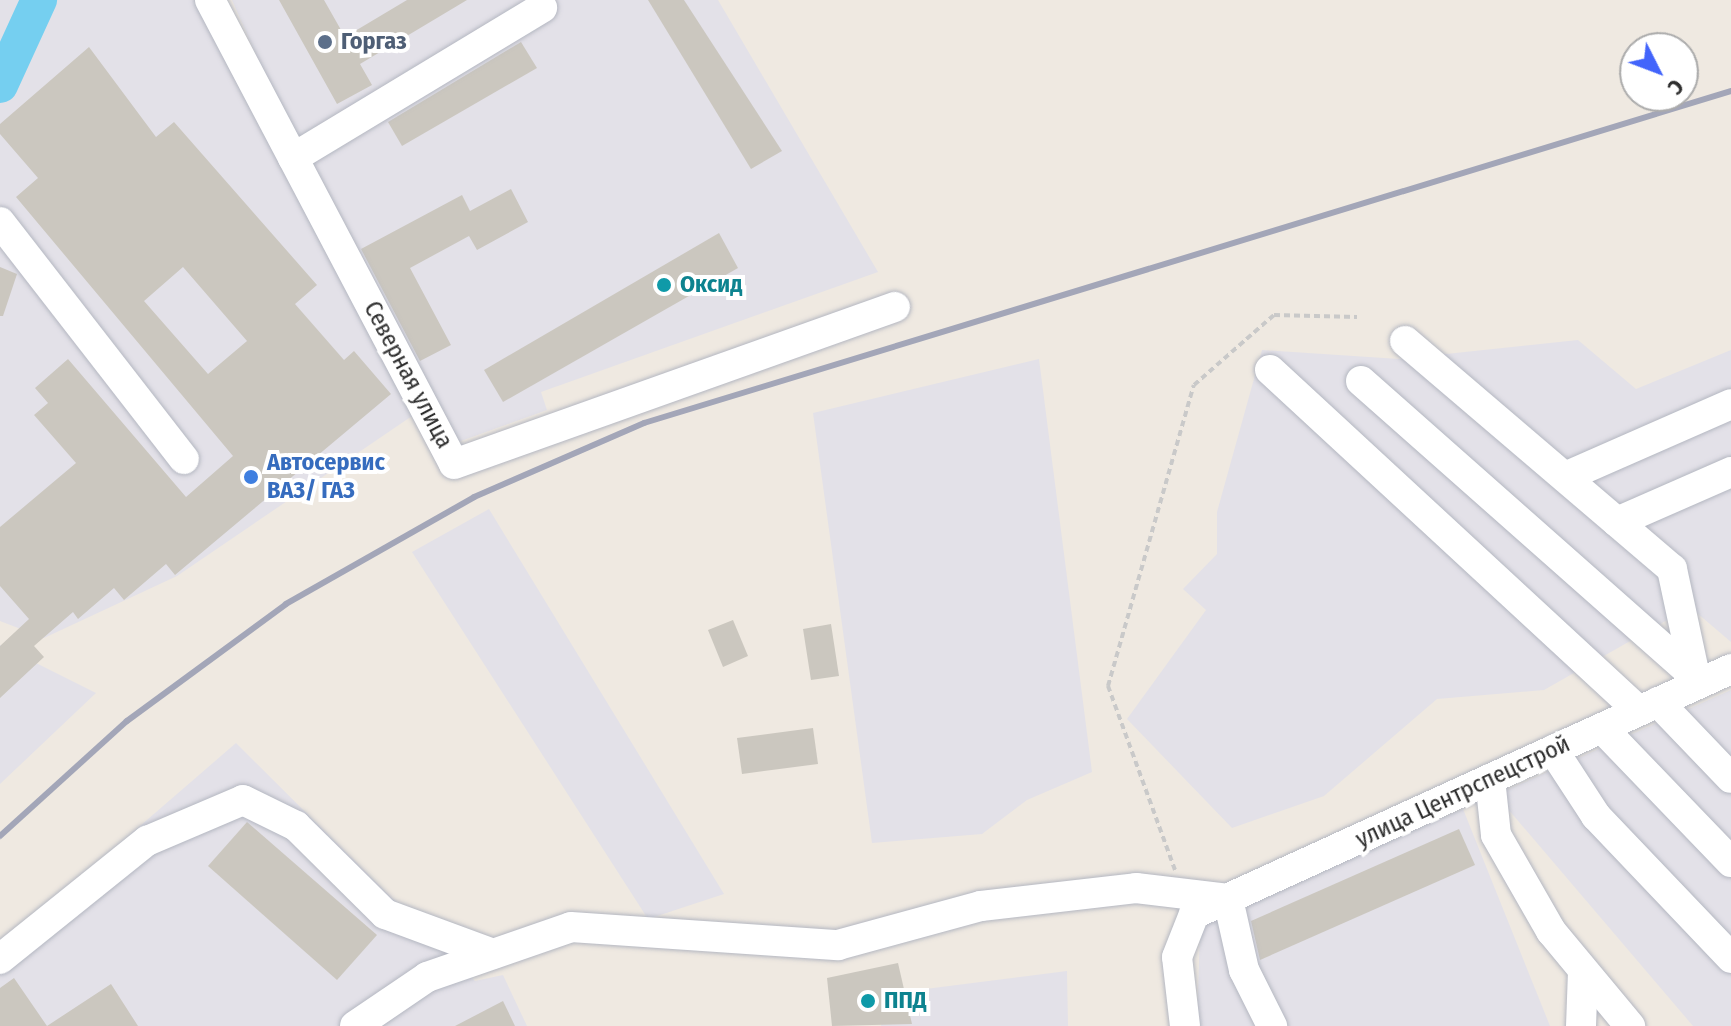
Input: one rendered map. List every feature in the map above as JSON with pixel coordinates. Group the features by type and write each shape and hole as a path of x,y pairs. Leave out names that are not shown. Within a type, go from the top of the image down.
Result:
{"street":[{"name":"Северная улица","path":"210,0 454,464 895,307"},
{"path":"293,158 542,8"},
{"path":"0,222 184,459"},
{"path":"1405,341 1672,569 1715,679"},
{"path":"1270,370 1731,778"},
{"path":"1361,381 1715,679"},
{"path":"1565,477 1731,404"},
{"path":"1617,522 1731,472"},
{"name":"улица Центрспецстрой","path":"1190,904 1228,899 1649,706 1715,679"},
{"path":"1602,728 1731,862"},
{"path":"1553,750 1596,816 1731,958"},
{"path":"1490,779 1496,835 1551,931 1630,1026"},
{"path":"0,959 147,841 243,800 296,826 385,914 493,954"},
{"path":"355,1026 427,977 571,927 838,945 981,906 1136,888 1190,904 1177,957 1185,1026"},
{"path":"1228,899 1244,970 1272,1026"},
{"path":"1581,1026 1583,971"}],"path":[{"path":"1190,904 1108,686 1145,540 1194,385 1274,315 1357,317"}],"shaded area":[{"path":"0,0 196,0 415,414 177,576 44,638 0,621"},
{"path":"232,0 718,0 878,272 541,392 547,410 458,442 321,202"},
{"path":"1578,340 1636,389 1731,350 1731,642 1690,607 1544,690 1437,699 1324,796 1232,828 1127,719 1206,610 1183,589 1217,554 1217,512 1262,350 1399,359"},
{"path":"1039,359 1092,772 1027,800 982,834 872,843 813,413"},
{"path":"489,509 724,894 648,919 412,552"},
{"path":"0,645 96,693 0,784"},
{"path":"1731,690 1731,1026 1693,1026 1496,795"},
{"path":"236,743 475,981 503,975 527,1026 0,1026 0,947"},
{"path":"1463,809 1550,1026 1197,1026 1200,930 1215,914"},
{"path":"1067,971 1068,1026 881,1026 886,994"}],"building":[{"path":"279,0 324,0 345,37 407,0 467,0 360,64 372,85 337,104"},
{"path":"648,0 684,0 782,151 751,169"},
{"path":"521,42 537,68 402,146 388,122"},
{"path":"89,47 156,137 174,122 317,285 295,304 344,360 354,351 391,394 175,575 166,564 124,600 114,588 78,619 73,612 34,646 44,657 0,698 0,646 29,619 0,586 0,527 76,463 34,415 48,403 35,388 68,359 186,497 233,456 16,197 38,178 0,134 0,124","holes":["183,267 247,341 208,374 144,301"]},
{"path":"511,189 528,222 477,250 469,236 410,268 451,345 420,361 361,249 462,195 470,211"},
{"path":"719,233 738,268 503,402 484,370"},
{"path":"0,267 17,274 3,316 0,316"},
{"path":"733,620 748,656 723,667 708,630"},
{"path":"831,624 839,676 811,680 803,629"},
{"path":"813,728 818,764 742,774 737,738"},
{"path":"247,822 377,935 337,980 208,866"},
{"path":"1459,829 1475,865 1260,960 1251,921"},
{"name":"ППД","path":"898,963 912,1024 832,1026 827,978"},
{"path":"14,978 47,1026 0,1026 0,988"},
{"path":"111,984 138,1026 47,1026"},
{"path":"503,1001 515,1026 455,1026"}],"waterway":[{"path":"0,85 39,0"}],"railway":[{"path":"0,836 127,721 286,604 474,497 644,423 1731,91"}],"place":[{"name":"Горгаз","path":"325,42"},
{"name":"Оксид","path":"664,285"},
{"name":"Автосервис ВАЗ/ ГАЗ","path":"251,477"},
{"name":"ППД","path":"868,1001"}]}
